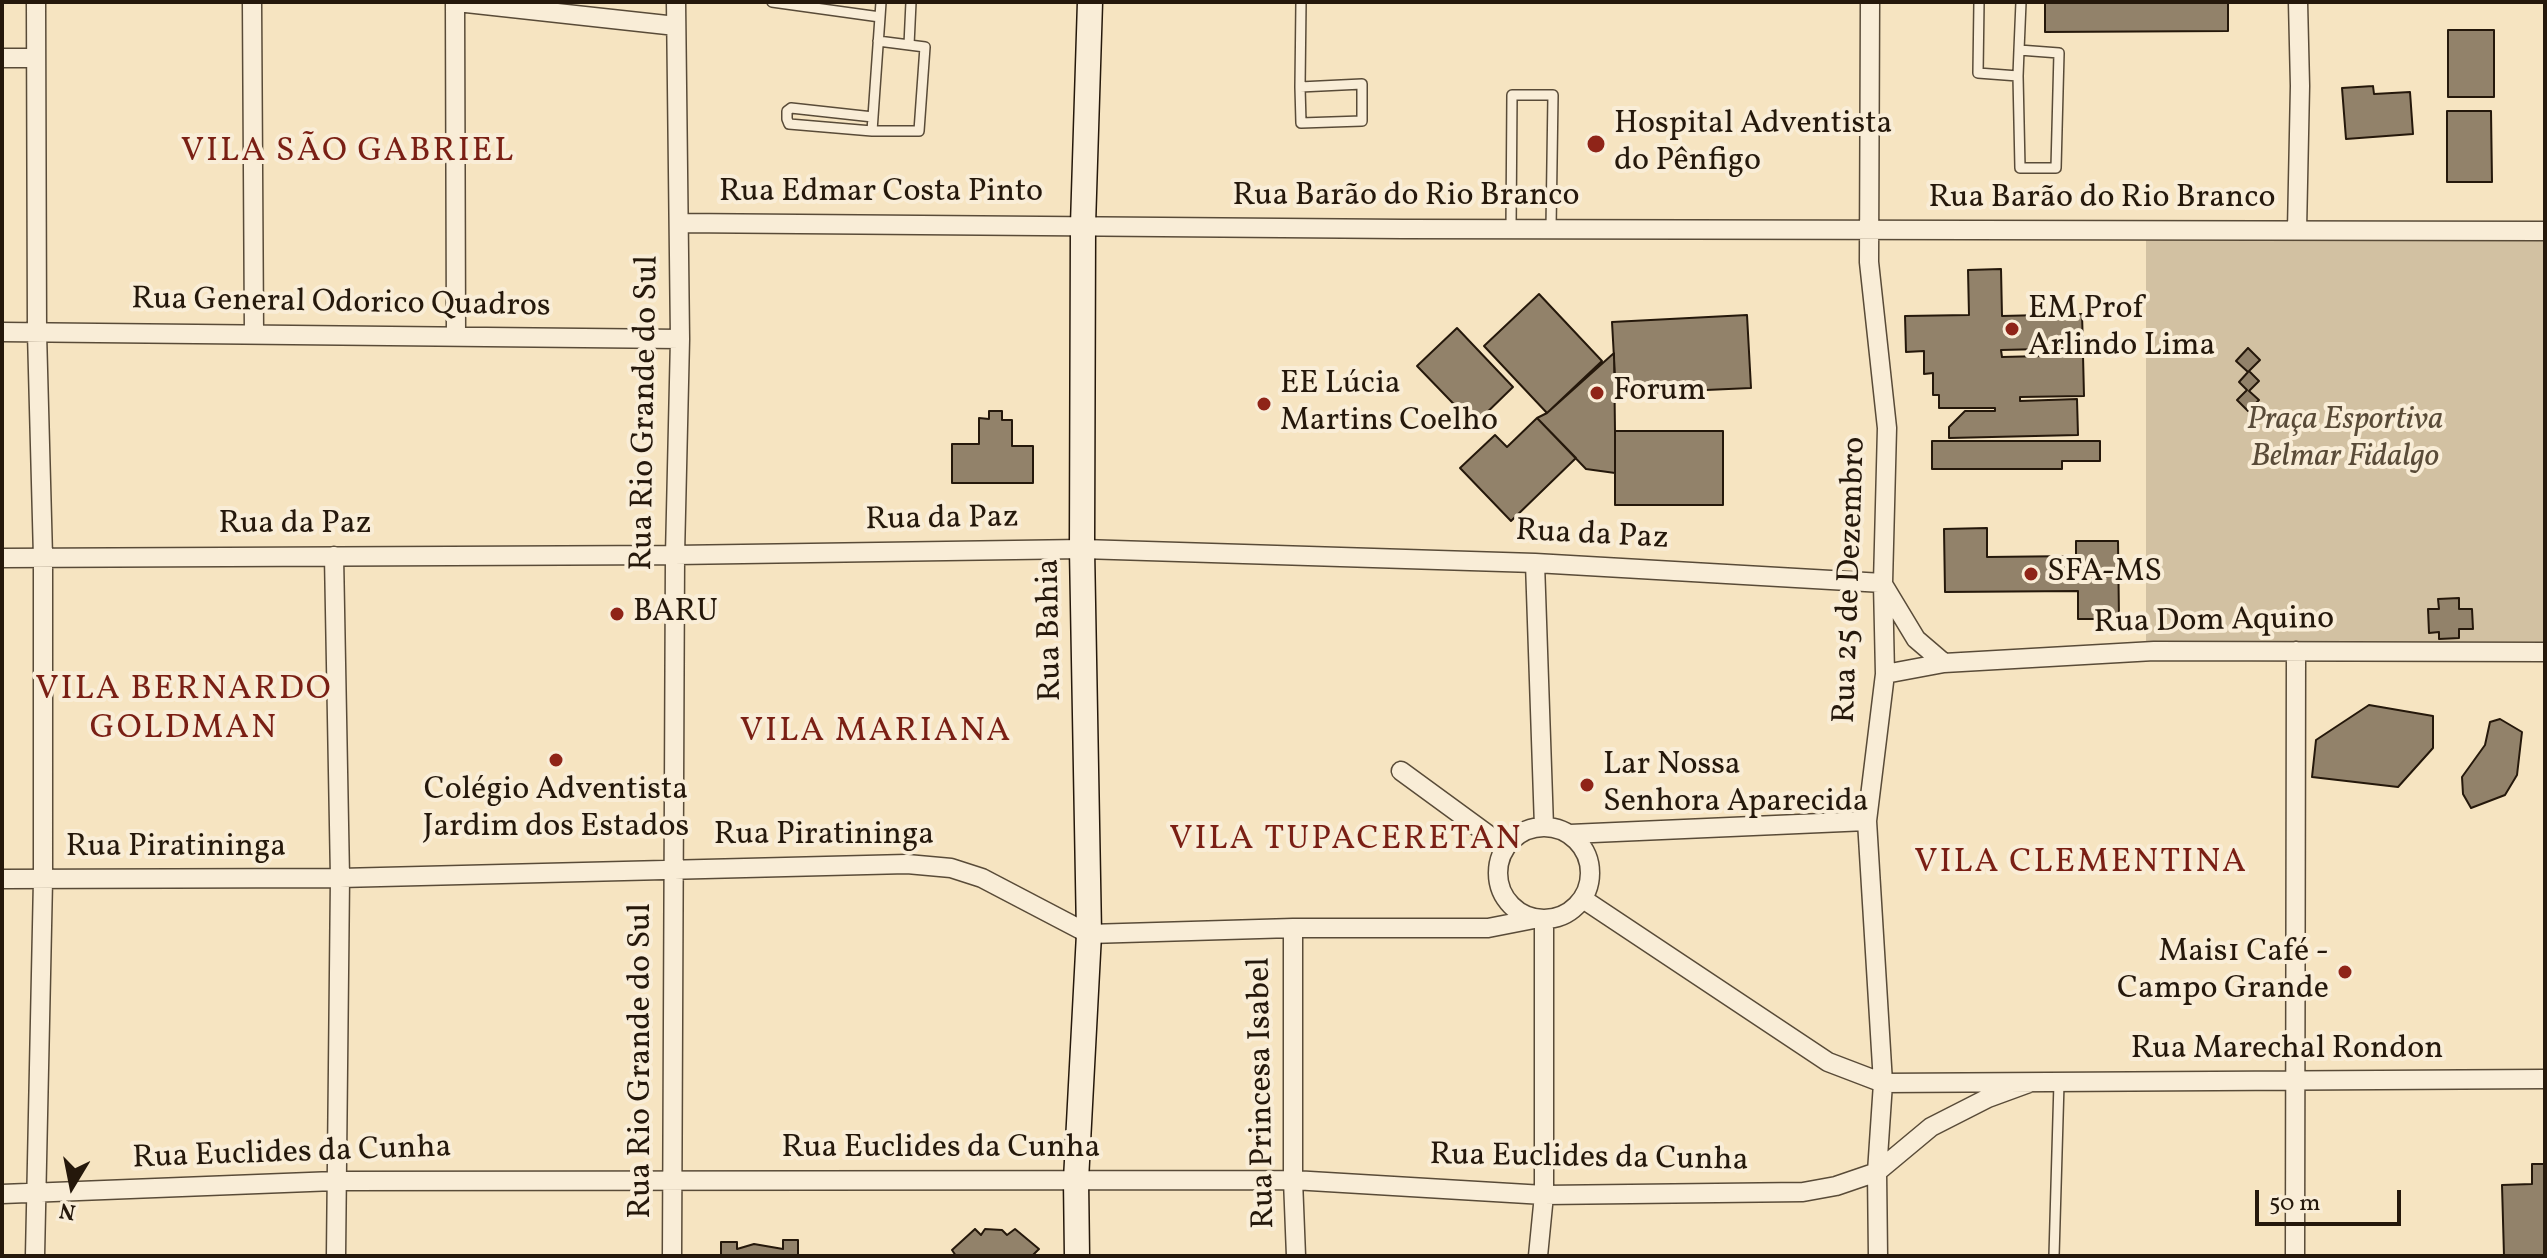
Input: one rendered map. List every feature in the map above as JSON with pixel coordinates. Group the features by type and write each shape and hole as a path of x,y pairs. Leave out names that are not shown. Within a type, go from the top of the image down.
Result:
{"street":[{"path":"35,1256 43,880 43,557 37,333 36,2"},
{"path":"252,2 254,334"},
{"path":"456,336 456,2 676,26"},
{"name":"Rua Rio Grande do Sul","path":"672,1256 675,555 680,339 676,2"},
{"name":"Rua Bahia","path":"1077,1256 1076,1180 1089,934 1082,549 1083,225 1090,2"},
{"name":"Rua 25 de Dezembro","path":"1870,2 1869,262 1887,428 1883,583 1885,674 1867,821 1883,1083 1877,1172 1878,1256"},
{"path":"2297,230 2298,2"},
{"path":"2,58 35,58"},
{"name":"Rua Edmar Costa Pinto","path":"679,223 1083,225"},
{"name":"Rua Barão do Rio Branco","path":"1083,225 2545,231"},
{"name":"Rua General Odorico Quadros","path":"2,332 680,339"},
{"name":"Rua da Paz","path":"2,558 675,555 1082,549 1535,563 1883,583"},
{"path":"334,556 340,878 336,1256"},
{"path":"1535,563 1544,827"},
{"path":"1883,583 1916,639 1944,663"},
{"name":"Rua Dom Aquino","path":"1885,674 1944,663 2154,651 2545,652"},
{"path":"2295,1256 2296,651"},
{"path":"1401,771 1505,847"},
{"path":"1570,834 1867,821"},
{"path":"1535,827 1554,827 1570,834 1583,848 1590,864 1590,883 1583,899 1570,912 1553,919 1539,919 1518,912 1505,899 1498,882 1498,864 1505,847 1518,834 1535,827"},
{"name":"Rua Piratininga","path":"2,879 340,878 907,864 951,868 982,878 1089,934 1293,928 1488,928 1539,919"},
{"path":"1583,899 1828,1062 1883,1083"},
{"path":"1538,1256 1544,1195 1539,919"},
{"name":"Rua Princesa Isabel","path":"1293,928 1296,1256"},
{"name":"Rua Marechal Rondon","path":"1883,1083 2545,1079"},
{"name":"Rua Marechal Rondon","path":"1877,1172 1931,1127 1988,1098 2029,1083"},
{"name":"Rua Euclides da Cunha","path":"2,1194 335,1181 672,1180 1293,1180 1544,1195 1803,1192 1836,1186 1877,1172"}],"lane":[{"path":"772,2 880,17"},
{"path":"872,131 881,2"},
{"path":"909,45 911,2"},
{"path":"1300,87 1362,84 1362,121 1301,123 1300,87 1301,2"},
{"path":"1979,2 1978,73 2018,76"},
{"path":"2019,50 2059,53 2056,168 2020,168 2018,76 2019,50 2021,2"},
{"path":"873,117 791,108 787,111 789,124 872,131 919,131 925,47 878,41"},
{"path":"1511,229 1512,95 1553,95 1551,228"},
{"path":"2054,1256 2059,1083"}],"green space":[{"name":"Praça Esportiva Belmar Fidalgo","path":"2146,230 2545,231 2545,651 2146,651"}],"building":[{"path":"2045,2 2228,2 2228,31 2045,32"},
{"path":"2448,30 2494,30 2494,97 2448,97"},
{"path":"2373,86 2374,94 2410,92 2413,134 2346,139 2342,88"},
{"path":"2447,111 2491,111 2492,182 2447,182"},
{"path":"2001,269 2002,316 2082,314 2083,348 2001,350 2002,357 2083,355 2084,396 2020,397 2020,401 2077,399 2078,435 1949,438 1949,427 1965,411 1995,411 1995,408 1939,408 1939,395 1933,395 1933,373 1924,374 1924,351 1906,352 1905,316 1969,315 1968,270"},
{"path":"1539,294 1602,361 1547,413 1484,346"},
{"path":"1747,315 1751,388 1616,394 1612,322"},
{"path":"1457,328 1513,387 1474,425 1417,366"},
{"path":"2248,348 2260,360 2249,371 2259,381 2249,391 2259,400 2248,411 2237,400 2247,390 2239,382 2248,372 2236,361"},
{"path":"1614,353 1615,473 1586,469 1537,418 1547,413"},
{"path":"989,411 1002,411 1002,420 1012,420 1012,446 1033,446 1033,483 952,483 952,444 979,444 979,418 989,419"},
{"path":"1537,418 1576,458 1511,521 1460,468 1495,435 1507,447"},
{"path":"1615,431 1723,431 1723,505 1615,505"},
{"path":"1932,441 2100,441 2100,461 2062,461 2062,469 1932,469"},
{"name":"SFA-MS","path":"1987,528 1987,557 2076,556 2076,541 2118,541 2119,619 2078,619 2078,591 1945,592 1944,529"},
{"path":"2459,598 2459,609 2472,609 2473,629 2459,629 2459,638 2439,639 2439,632 2429,633 2428,609 2439,609 2438,599"},
{"path":"2369,705 2433,716 2433,748 2398,787 2312,777 2316,740"},
{"path":"2500,719 2522,732 2517,775 2505,795 2471,808 2463,794 2462,777 2485,745 2490,722"},
{"path":"2532,1164 2545,1164 2545,1256 2504,1256 2502,1185 2532,1184"},
{"path":"975,1229 981,1235 985,1229 1002,1230 1007,1235 1015,1229 1039,1249 1032,1256 956,1256 952,1250"},
{"path":"783,1240 798,1240 798,1256 721,1256 721,1242 737,1242 737,1249 754,1244 783,1249"}],"place":[{"name":"Hospital Adventista do Pênfigo","path":"1596,144"},
{"name":"EM Prof Arlindo Lima","path":"2012,329"},
{"name":"Forum","path":"1597,393"},
{"name":"EE Lúcia Martins Coelho","path":"1264,404"},
{"name":"SFA-MS","path":"2031,574"},
{"name":"BARU","path":"617,614"},
{"name":"Colégio Adventista Jardim dos Estados","path":"556,760"},
{"name":"Lar Nossa Senhora Aparecida","path":"1587,785"},
{"name":"Mais1 Café - Campo Grande","path":"2345,972"}],"district":[{"name":"VILA SÃO GABRIEL","path":"348,154"},
{"name":"VILA BERNARDO GOLDMAN","path":"184,712"},
{"name":"VILA MARIANA","path":"876,734"},
{"name":"VILA TUPACERETAN","path":"1346,842"},
{"name":"VILA CLEMENTINA","path":"2081,865"}]}
